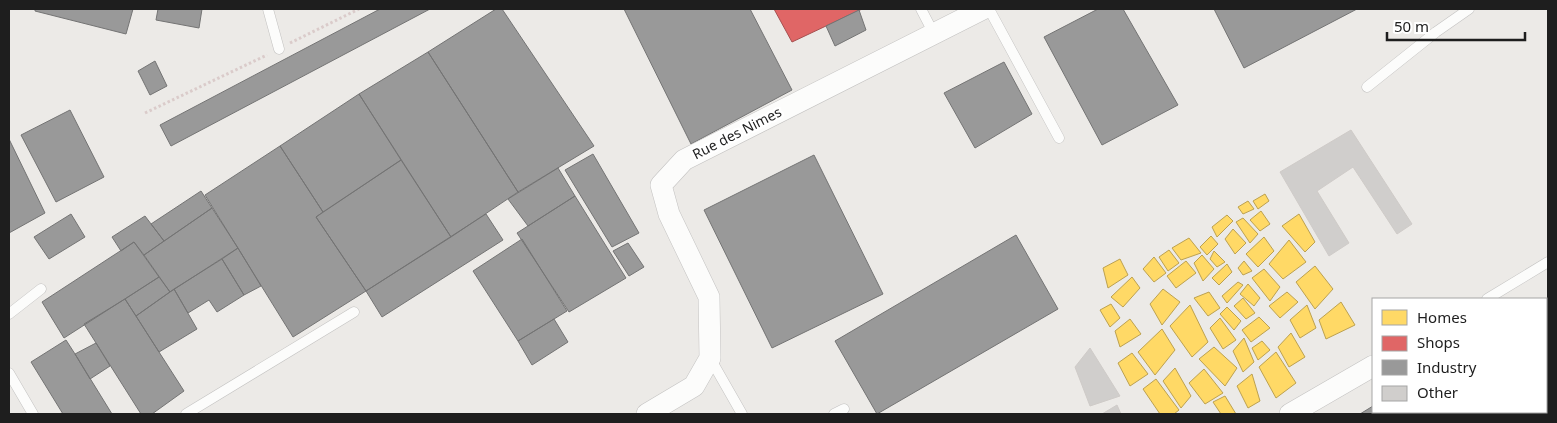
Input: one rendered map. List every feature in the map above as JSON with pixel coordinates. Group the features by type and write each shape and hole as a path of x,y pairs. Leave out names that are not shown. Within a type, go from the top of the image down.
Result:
{"street":[{"name":"Rue des Nimes","path":"710,358 709,297 669,214 661,185 684,160 983,9"},
{"path":"647,414 694,386 710,358"},
{"path":"1290,414 1372,367"}],"lane":[{"path":"268,9 279,49"},
{"path":"921,9 934,34"},
{"path":"989,9 1059,138"},
{"path":"1366,87 1436,32 1469,9"},
{"path":"1489,298 1548,262"},
{"path":"9,314 41,289"},
{"path":"186,414 354,312"},
{"path":"710,358 742,414"},
{"path":"9,373 33,414"},
{"path":"834,414 844,409"}],"path":[{"path":"145,113 359,9"}],"building: Homes":[{"path":"1265,194 1269,201 1258,209 1253,201"},
{"path":"1248,201 1254,209 1243,214 1238,207"},
{"path":"1261,211 1270,224 1260,231 1250,220"},
{"path":"1299,214 1315,242 1305,252 1282,226"},
{"path":"1227,215 1233,221 1217,237 1212,227"},
{"path":"1243,218 1258,234 1250,243 1236,222"},
{"path":"1233,229 1246,243 1235,254 1225,239"},
{"path":"1211,236 1218,244 1207,255 1200,247"},
{"path":"1264,237 1274,251 1258,267 1246,254"},
{"path":"1189,238 1201,253 1181,260 1172,248"},
{"path":"1289,240 1306,262 1283,279 1269,264"},
{"path":"1169,250 1179,263 1168,271 1159,257"},
{"path":"1214,251 1225,262 1217,267 1210,259"},
{"path":"1202,255 1214,269 1203,281 1194,263"},
{"path":"1154,257 1166,273 1154,282 1143,269"},
{"path":"1120,259 1128,275 1108,288 1103,268"},
{"path":"1186,261 1196,273 1176,288 1167,276"},
{"path":"1244,261 1252,271 1243,275 1238,268"},
{"path":"1227,264 1232,272 1219,285 1212,278"},
{"path":"1315,266 1333,289 1315,309 1296,282"},
{"path":"1264,269 1280,287 1270,301 1252,278"},
{"path":"1132,277 1140,288 1123,307 1111,297"},
{"path":"1238,282 1243,285 1227,303 1222,296"},
{"path":"1248,284 1260,298 1254,306 1240,294"},
{"path":"1163,289 1180,302 1162,325 1150,304"},
{"path":"1209,292 1220,308 1208,316 1194,298"},
{"path":"1287,292 1298,302 1280,318 1269,306"},
{"path":"1243,298 1255,313 1246,319 1234,306"},
{"path":"1341,302 1355,325 1326,339 1319,320"},
{"path":"1111,304 1120,318 1110,327 1100,310"},
{"path":"1190,305 1208,342 1192,357 1170,326"},
{"path":"1307,305 1316,328 1300,338 1290,320"},
{"path":"1227,307 1241,321 1234,330 1220,314"},
{"path":"1259,317 1270,328 1251,342 1242,330"},
{"path":"1220,318 1236,340 1223,349 1210,328"},
{"path":"1130,319 1141,334 1120,347 1115,331"},
{"path":"1162,329 1175,350 1155,375 1138,352"},
{"path":"1291,333 1305,357 1289,367 1278,347"},
{"path":"1244,338 1254,362 1243,372 1233,351"},
{"path":"1262,341 1270,350 1258,360 1252,348"},
{"path":"1214,347 1237,368 1225,386 1199,359"},
{"path":"1276,352 1296,383 1276,398 1259,367"},
{"path":"1132,353 1148,374 1130,386 1118,363"},
{"path":"1175,368 1191,396 1181,408 1163,381"},
{"path":"1204,369 1223,393 1205,404 1189,383"},
{"path":"1252,374 1260,401 1248,408 1237,386"},
{"path":"1156,379 1179,410 1174,414 1160,414 1143,389"},
{"path":"1225,396 1236,414 1221,414 1213,402"}],"building: Shops":[{"path":"774,9 862,9 792,42"}],"building: Industry":[{"path":"35,9 133,9 126,34 35,11"},
{"path":"158,9 202,9 199,28 156,20"},
{"path":"380,9 430,9 171,146 160,125"},
{"path":"496,9 502,9 594,146 518,192 428,52"},
{"path":"624,9 750,9 792,90 691,144"},
{"path":"1098,9 1123,9 1178,105 1102,145 1044,37"},
{"path":"1214,9 1357,9 1244,68"},
{"path":"859,10 866,30 835,46 826,26"},
{"path":"428,52 518,192 451,237 359,94"},
{"path":"155,61 167,86 150,95 138,71"},
{"path":"1004,62 1032,114 975,148 944,93"},
{"path":"359,94 401,160 323,212 280,146"},
{"path":"70,110 104,177 56,202 21,135"},
{"path":"9,139 45,213 9,233"},
{"path":"280,146 323,212 316,217 366,291 293,337 205,195"},
{"path":"593,154 639,233 612,247 565,170"},
{"path":"814,155 883,294 772,348 704,210"},
{"path":"401,160 451,237 366,291 316,217"},
{"path":"558,168 575,196 528,226 508,199"},
{"path":"201,191 212,208 164,241 151,224"},
{"path":"575,196 626,278 569,312 517,233"},
{"path":"212,208 238,248 170,292 144,255"},
{"path":"71,214 85,237 49,259 34,237"},
{"path":"486,214 503,240 382,317 366,291"},
{"path":"145,216 164,241 144,255 134,242 121,251 112,237"},
{"path":"1016,235 1058,309 877,414 835,341"},
{"path":"522,239 567,311 518,341 473,271"},
{"path":"134,242 159,277 64,338 42,302"},
{"path":"628,243 644,267 629,276 613,251"},
{"path":"238,248 261,286 244,295 222,259"},
{"path":"222,259 244,295 217,312 209,300 188,313 174,289"},
{"path":"159,277 170,292 136,316 125,299"},
{"path":"174,289 197,329 159,352 136,316"},
{"path":"125,299 184,391 152,414 141,414 84,324"},
{"path":"554,319 568,342 532,365 518,341"},
{"path":"66,340 112,414 63,414 31,362"},
{"path":"96,343 110,366 90,379 75,354"},
{"path":"1372,407 1372,413 1458,414 1360,414"}],"building: Other":[{"path":"1351,130 1412,224 1397,234 1353,167 1317,191 1349,243 1329,256 1280,172"},
{"path":"1090,348 1120,396 1090,406 1075,367"},
{"path":"1117,405 1121,414 1102,414"}]}
